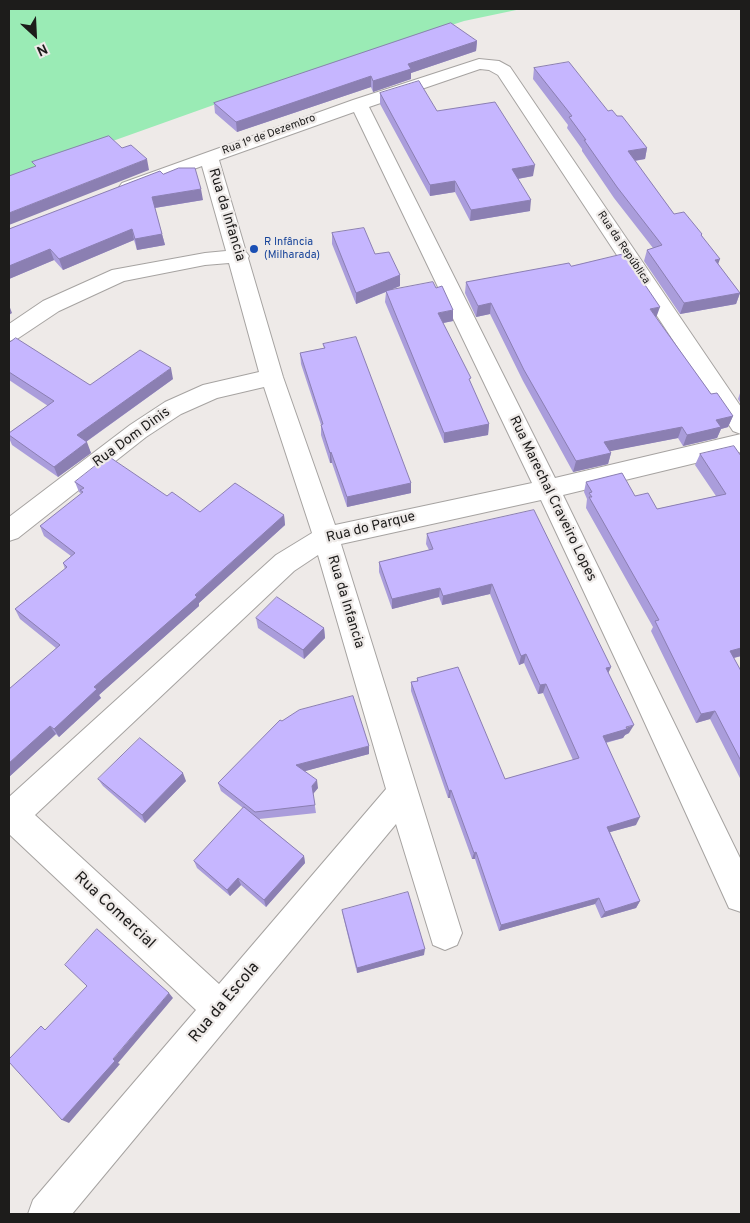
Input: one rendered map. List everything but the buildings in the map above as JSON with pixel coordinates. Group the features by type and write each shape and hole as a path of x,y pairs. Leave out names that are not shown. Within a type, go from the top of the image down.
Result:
{"street":[{"name":"Rua 1º de Dezembro","path":"111,194 359,104 479,64 493,65 504,71"},
{"name":"Rua da República","path":"504,71 741,425"},
{"name":"Rua Marechal Craveiro Lopes","path":"359,104 663,725 741,896"},
{"name":"Rua da Infancia","path":"209,157 239,256 272,377 326,537 445,933"},
{"path":"9,334 51,306 119,276 205,259 239,256"},
{"name":"Rua Dom Dinis","path":"9,531 138,431 173,408 211,391 272,377"},
{"name":"Rua do Parque","path":"10,816 285,563 326,537 741,443"},
{"name":"Rua da Escola","path":"47,1214 403,792"},
{"name":"Rua Comercial","path":"10,816 220,1009"}],"green space":[{"path":"9,9 521,9 464,21 292,77 9,178"}],"place":[{"name":"R Infância (Milharada)","path":"254,249"}]}
